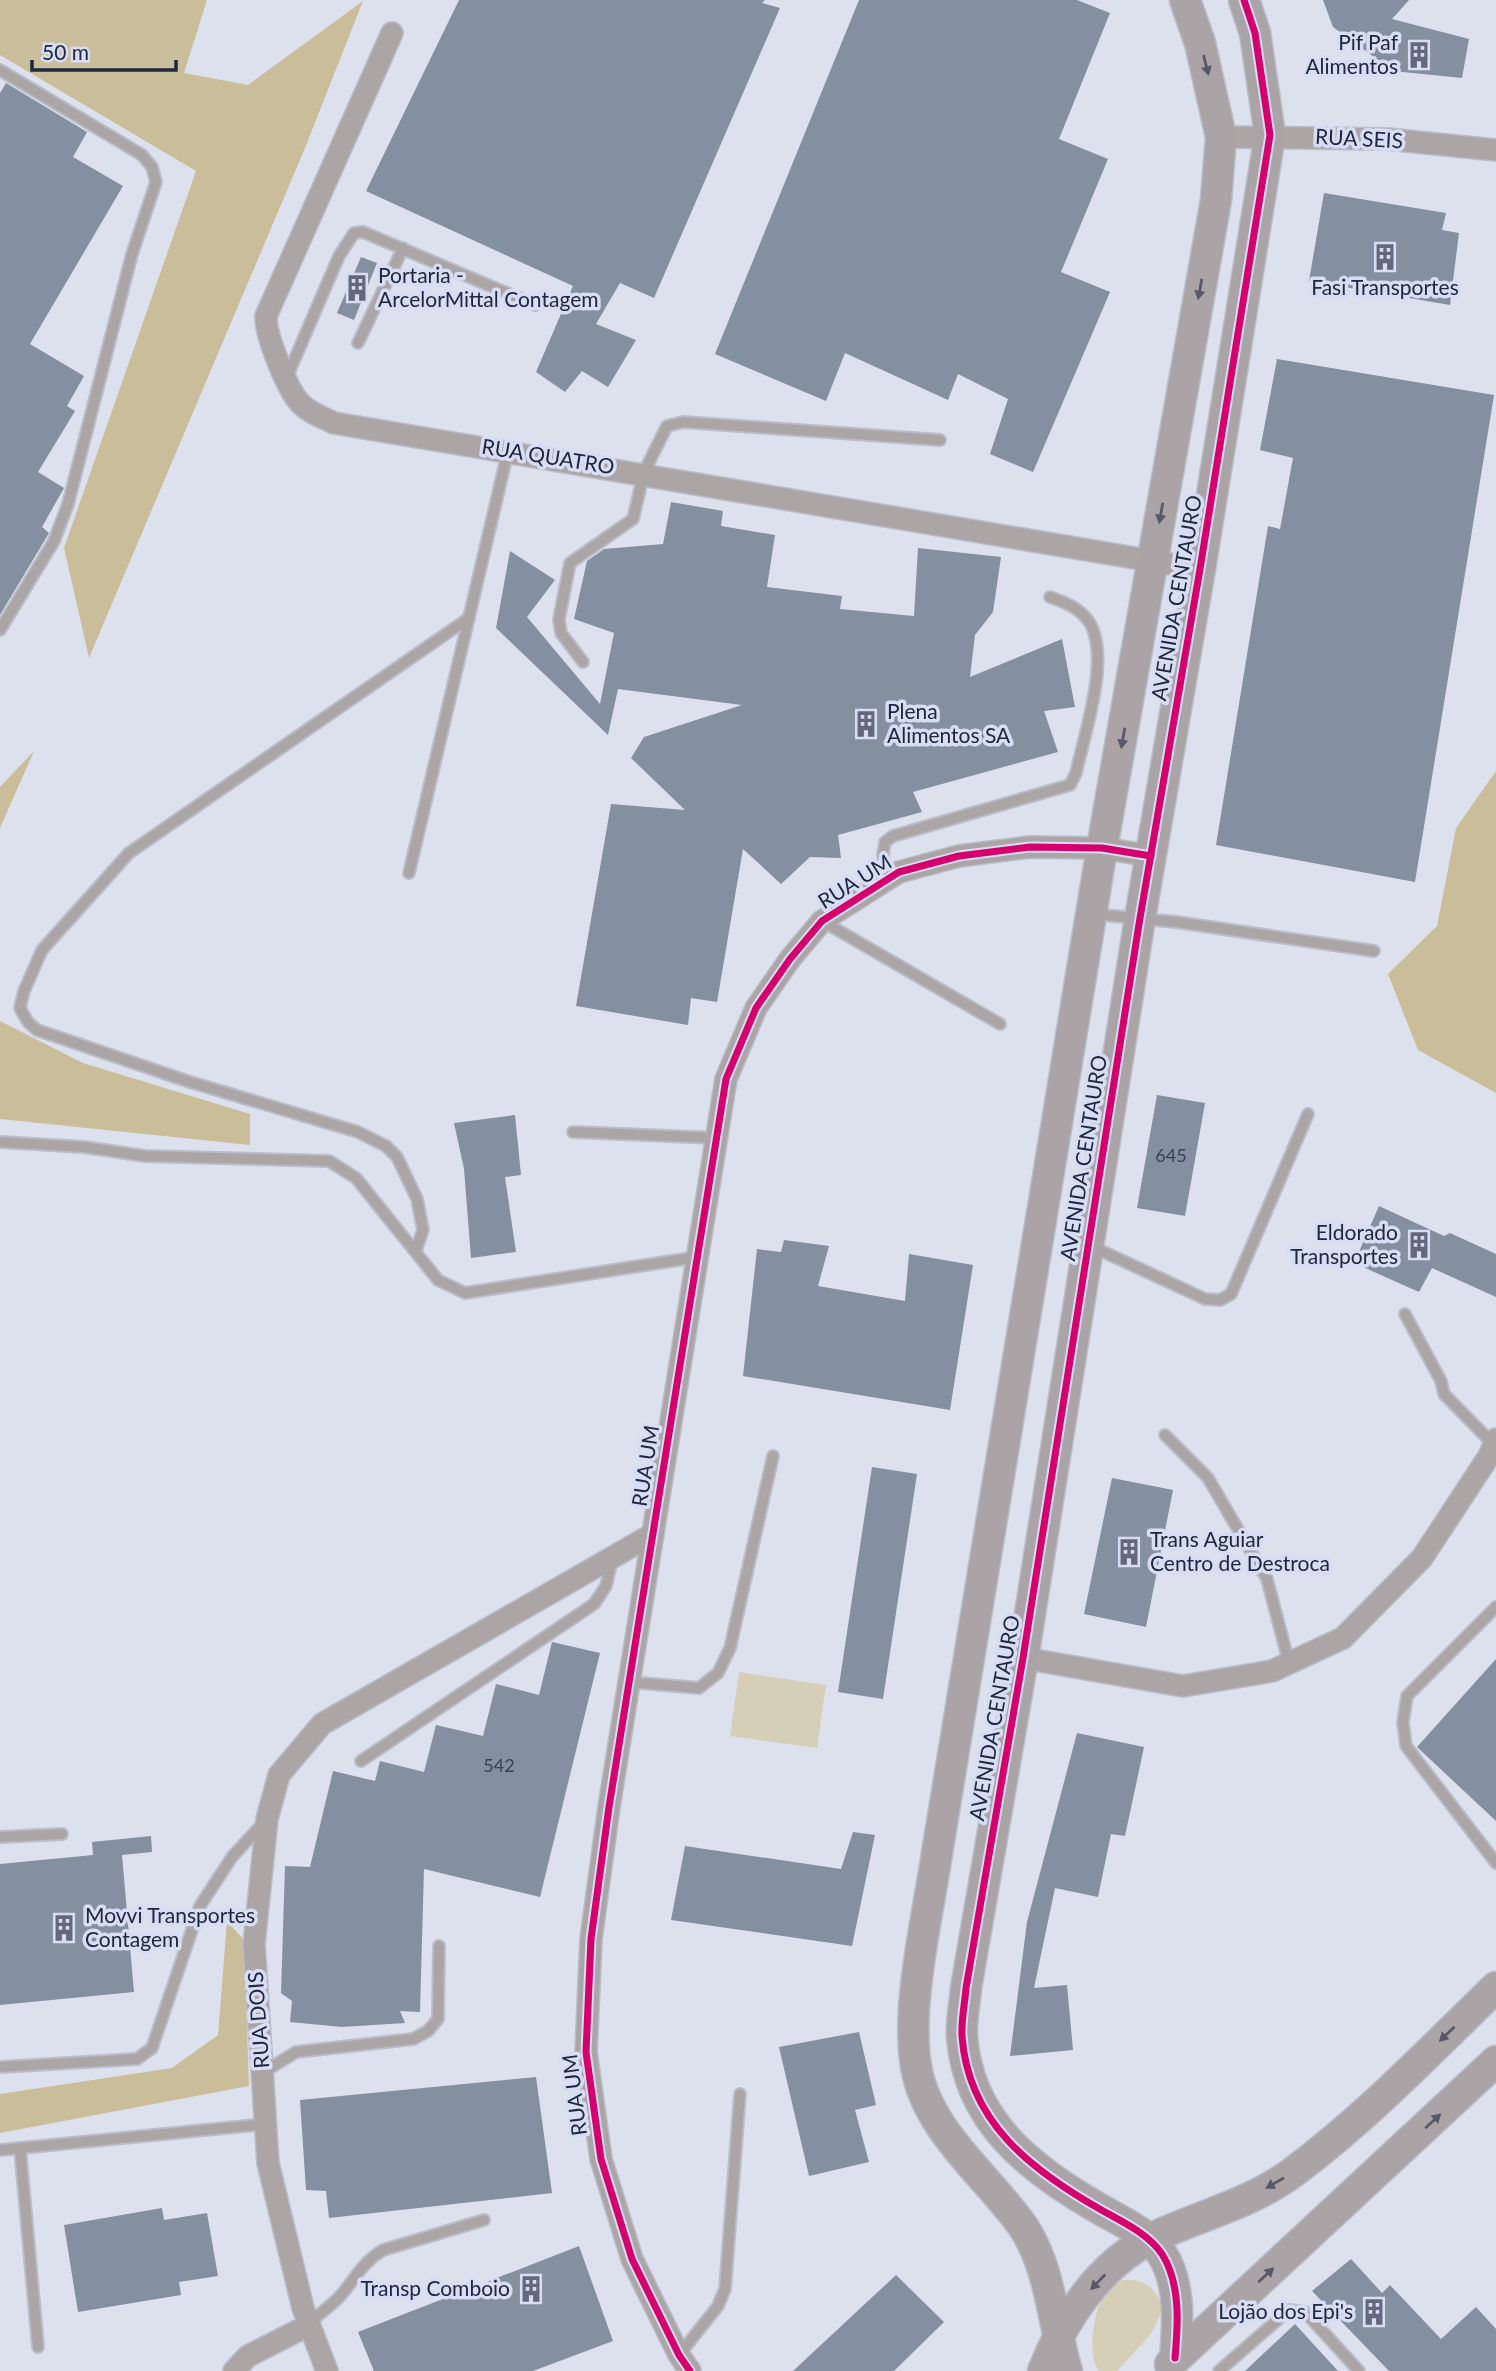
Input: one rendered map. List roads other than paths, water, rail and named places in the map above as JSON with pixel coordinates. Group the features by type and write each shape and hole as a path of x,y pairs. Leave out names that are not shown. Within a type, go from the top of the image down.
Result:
{"street":[{"name":"AVENIDA CENTAURO","path":"1067,2371 1046,2282 1025,2230 941,2126 918,2077 915,2035 918,1982 937,1853 1102,848 1216,200 1221,137 1200,43 1185,0"},
{"name":"AVENIDA CENTAURO","path":"1150,2239 1054,2183 1007,2143 983,2105 970,2073 962,2035 966,1988 1023,1658 1140,918 1270,135 1255,33 1244,0"},
{"name":"RUA QUATRO","path":"392,33 271,299 265,330 298,401 309,412 334,422 644,472 1200,569"},
{"name":"RUA SEIS","path":"1221,137 1270,135 1387,139 1496,150"},
{"name":"RUA UM","path":"685,2363 632,2259 601,2159 586,2052 591,1938 629,1682 726,1079 756,1008 822,922 900,872 959,856 1031,847 1102,848 1151,856"},
{"path":"1023,1658 1182,1686 1272,1671 1343,1637 1422,1558 1495,1442"},
{"name":"RUA DOIS","path":"327,2371 309,2325 268,2163 254,1944 267,1819 279,1775 322,1724 653,1534"},
{"path":"1043,2371 1057,2336 1076,2306 1097,2282 1150,2239 1247,2199 1290,2175 1362,2117 1496,1987"},
{"path":"1168,2365 1496,2061"},
{"path":"1150,2239 1172,2276 1178,2331 1168,2365"},
{"path":"234,2371 248,2356 309,2325"}],"lane":[{"path":"0,70 142,155 152,167 156,183 132,254 68,504 54,541 0,630"},
{"path":"287,377 349,238 363,232 535,305"},
{"path":"358,343 402,248"},
{"path":"583,663 561,633 559,619 570,563 583,551 633,519 644,472 667,426 683,422 940,440"},
{"path":"409,873 508,450"},
{"path":"888,879 883,855 885,842 893,836 1070,785 1076,773 1099,664 1088,621 1071,605 1050,597"},
{"path":"416,1250 423,1230 417,1199 397,1157 386,1146 346,1128 190,1082 37,1030 28,1022 20,1008 24,991 42,950 129,853 469,618"},
{"path":"1093,914 1140,918 1374,951"},
{"path":"822,922 1000,1024"},
{"path":"1088,1245 1205,1299 1220,1300 1231,1294 1308,1115"},
{"path":"573,1132 717,1138"},
{"path":"0,1142 84,1147 145,1156 329,1161 356,1178 438,1280 465,1293 698,1258"},
{"path":"1405,1314 1441,1381 1444,1394 1495,1442"},
{"path":"1166,1435 1208,1478 1267,1579 1289,1663"},
{"path":"629,1682 699,1688 718,1673 730,1648 773,1456"},
{"path":"361,1761 594,1604 606,1586 613,1557"},
{"path":"1496,1606 1407,1696 1403,1722 1406,1746 1496,1863"},
{"path":"0,2067 137,2059 146,2055 152,2048 200,1906 232,1857 267,1819"},
{"path":"0,1837 62,1834"},
{"path":"262,2073 296,2052 413,2039 428,2031 438,2019 439,1946"},
{"path":"685,2363 725,2289 740,2094"},
{"path":"0,2150 266,2124"},
{"path":"20,2148 38,2347"},
{"path":"309,2325 341,2296 362,2265 383,2250 484,2220"},
{"path":"1219,2371 1289,2310 1298,2309 1305,2312 1359,2371"}],"place":[{"name":"Pif Paf Alimentos","path":"1419,55"},
{"name":"Fasi Transportes","path":"1385,257"},
{"name":"Portaria - ArcelorMittal Contagem","path":"357,288"},
{"name":"Plena Alimentos SA","path":"866,724"},
{"name":"Eldorado Transportes","path":"1419,1245"},
{"name":"Trans Aguiar Centro de Destroca","path":"1129,1552"},
{"name":"Movvi Transportes Contagem","path":"64,1928"},
{"name":"Transp Comboio","path":"531,2289"},
{"name":"Lojão dos Epi's","path":"1374,2312"}]}
